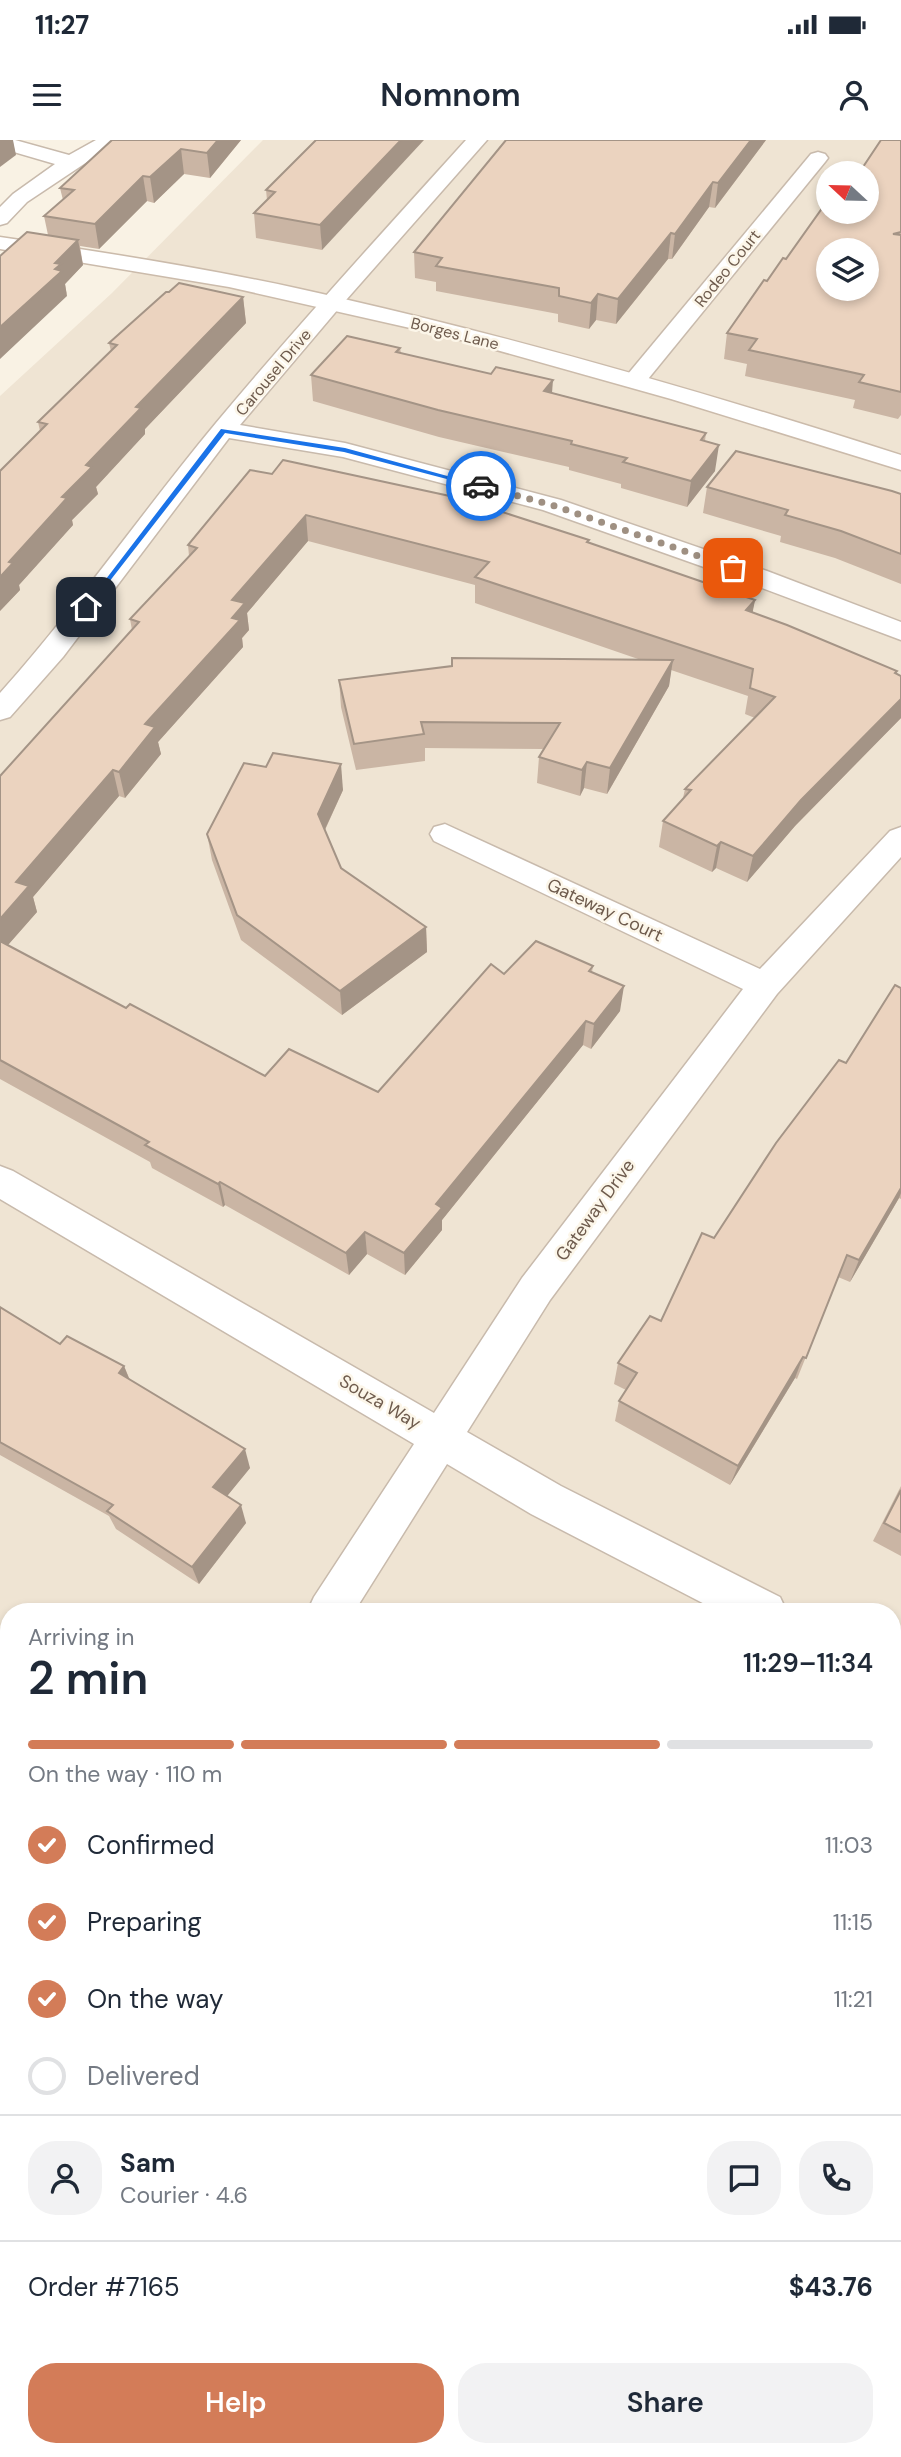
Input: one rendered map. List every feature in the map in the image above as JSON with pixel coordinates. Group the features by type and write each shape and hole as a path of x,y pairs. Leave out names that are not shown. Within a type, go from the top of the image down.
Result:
{"street":[{"path":"0,219 20,198 71,162 110,140"},
{"name":"Carousel Drive","path":"0,711 52,651 223,430 331,303 477,140"},
{"path":"0,142 71,162"},
{"name":"Rodeo Court","path":"636,379 818,158"},
{"name":"Borges Lane","path":"0,243 182,273 331,303 636,379 901,463"},
{"path":"223,430 345,450 552,505 901,632"},
{"name":"Gateway Court","path":"445,834 765,985"},
{"name":"Gateway Drive","path":"335,1603 536,1289 765,985 901,838"},
{"name":"Souza Way","path":"0,1181 546,1500 747,1603"}],"shaded area":[{"path":"263,140 901,140 901,1603 0,1603 0,396 112,293"}],"building":[{"path":"112,140 218,140 207,153 181,149 150,177 143,176 95,224 44,216 74,190 60,188"},
{"path":"316,140 401,140 320,225 254,213 275,192 266,190"},
{"path":"506,140 751,140 718,183 713,182 675,234 671,233 618,299 598,294 591,303 559,296 559,288 436,266 442,258 414,252"},
{"path":"881,140 901,140 901,232 893,234 901,235 901,392 859,382 864,375 749,350 757,339 727,333 764,280 767,281 783,258 786,259 816,217 816,224 879,224 879,161 867,161"},
{"path":"27,232 78,240 55,263 61,264 55,269 62,271 0,327 0,256"},
{"path":"179,283 243,297 136,407 141,408 86,465 92,467 62,497 67,498 9,562 13,563 0,577 0,471 47,424 38,422 117,345 109,343"},
{"path":"347,336 400,348 396,352 491,374 496,367 553,380 544,391 706,433 701,440 719,445 691,481 623,462 627,458 571,444 572,441 438,410 311,375"},
{"path":"736,451 901,494 901,554 841,531 785,515 788,510 707,487"},
{"path":"283,460 459,498 589,540 587,542 755,600 746,610 897,671 895,673 901,676 901,699 801,800 753,856 721,842 717,846 663,821 691,790 685,789 775,697 750,688 753,669 475,577 489,562 306,515 232,600 245,603 232,618 240,620 145,724 155,727 119,772 113,770 16,882 29,886 0,919 0,776 139,622 130,619 197,548 188,545 250,470 272,474"},
{"path":"452,658 673,660 610,768 587,762 582,770 539,757 560,723 421,722 424,734 354,744 339,680 452,666"},
{"path":"273,753 341,764 318,814 341,868 426,927 340,991 237,915 207,834 244,763 266,767"},
{"path":"0,941 126,1008 130,1004 265,1076 289,1049 378,1092 491,964 504,974 536,941 593,966 589,971 624,986 594,1024 586,1021 436,1204 442,1208 404,1253 365,1232 346,1253 220,1182 218,1184 145,1145 149,1142 0,1060"},
{"path":"895,985 901,988 901,1188 859,1260 847,1255 806,1358 803,1357 738,1466 619,1401 637,1373 618,1363 650,1316 661,1321 702,1233 714,1238 776,1143 839,1060 846,1063"},
{"path":"0,1307 60,1344 67,1336 124,1366 119,1373 245,1449 213,1487 241,1505 192,1567 107,1511 113,1505 0,1442"},
{"path":"901,1490 901,1532 884,1523"}],"way so far":[{"path":"481,486 552,505 733,568"}],"route":[{"path":"86,607 223,430 345,450 481,486"}]}
